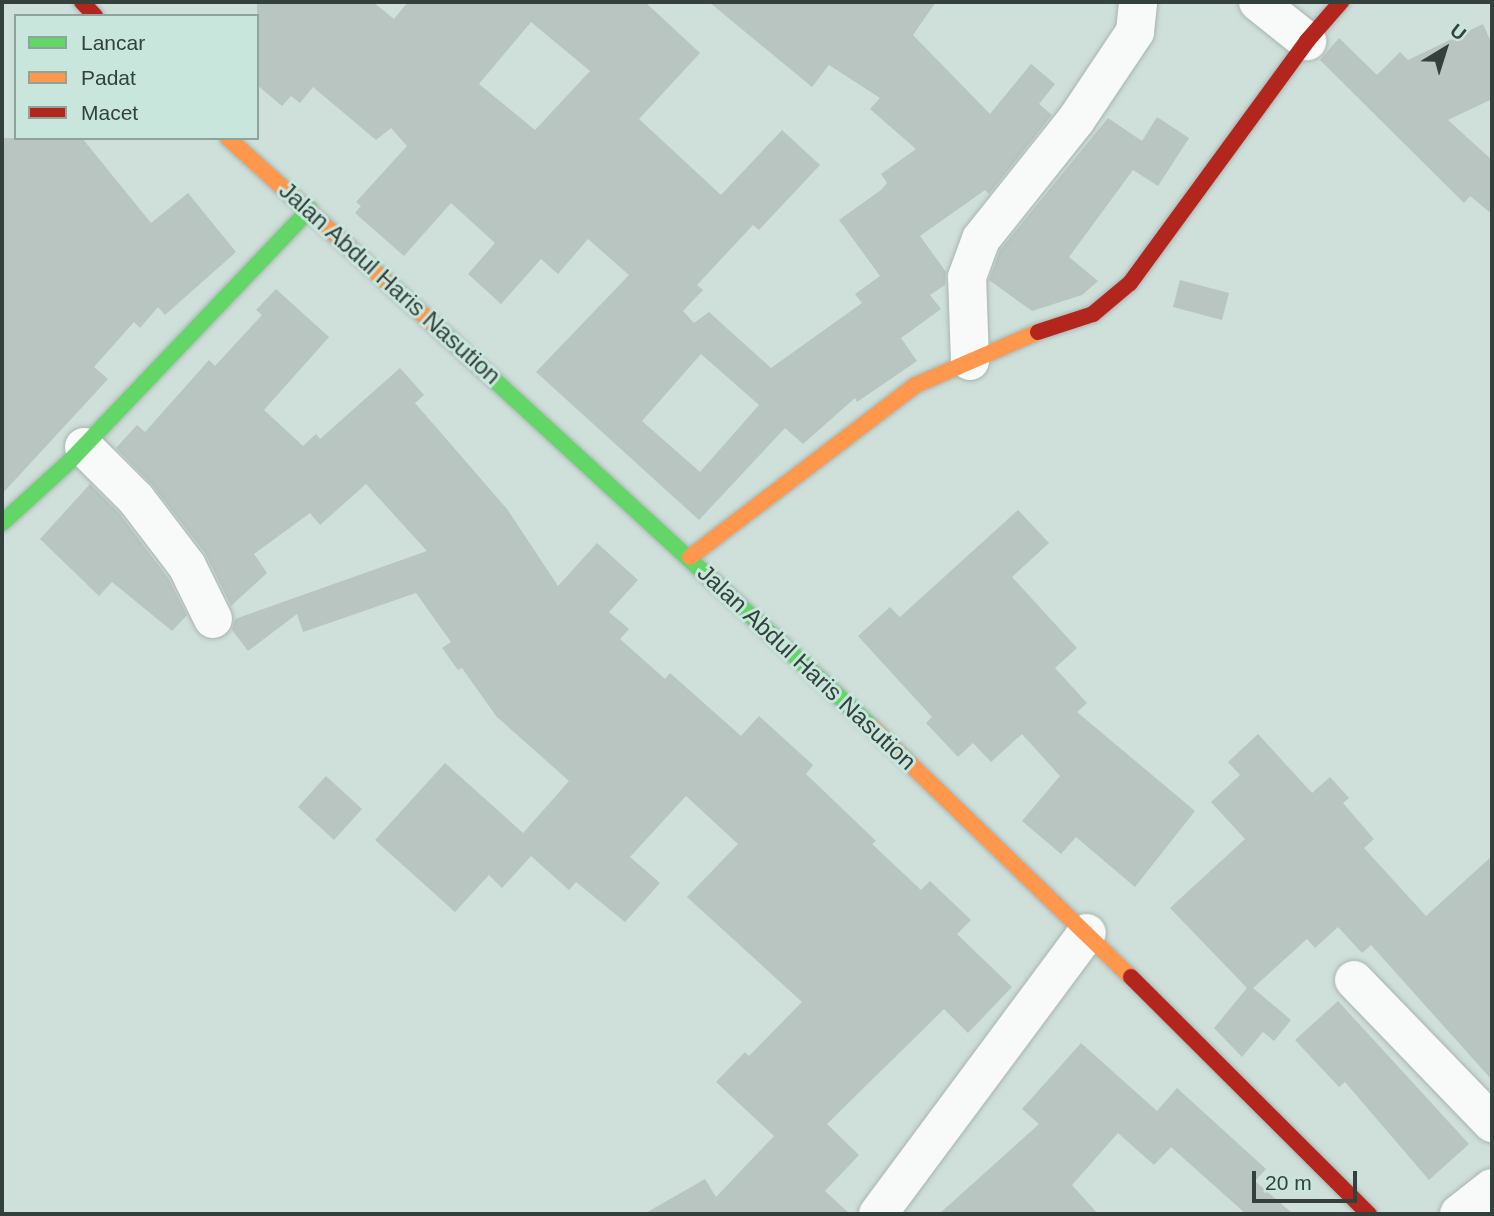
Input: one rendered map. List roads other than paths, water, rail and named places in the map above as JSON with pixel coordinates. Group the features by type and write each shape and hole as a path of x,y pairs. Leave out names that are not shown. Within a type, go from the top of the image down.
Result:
{"main road":[{"path":"690,556 916,386 970,361 1093,314 1130,283 1169,235 1307,41 1341,2"},
{"name":"Jalan Abdul Haris Nasution","path":"230,140 310,209 690,556 1087,933 1369,1214"},
{"path":"2,523 84,447 310,209"}],"street":[{"path":"970,361 967,277 981,239 1076,120 1135,32 1138,2"},
{"path":"1258,2 1307,41"},
{"path":"84,447 136,499 187,566 214,619"},
{"path":"878,1214 1087,933"},
{"path":"1354,980 1492,1123"},
{"path":"1459,1214 1492,1188"}]}
